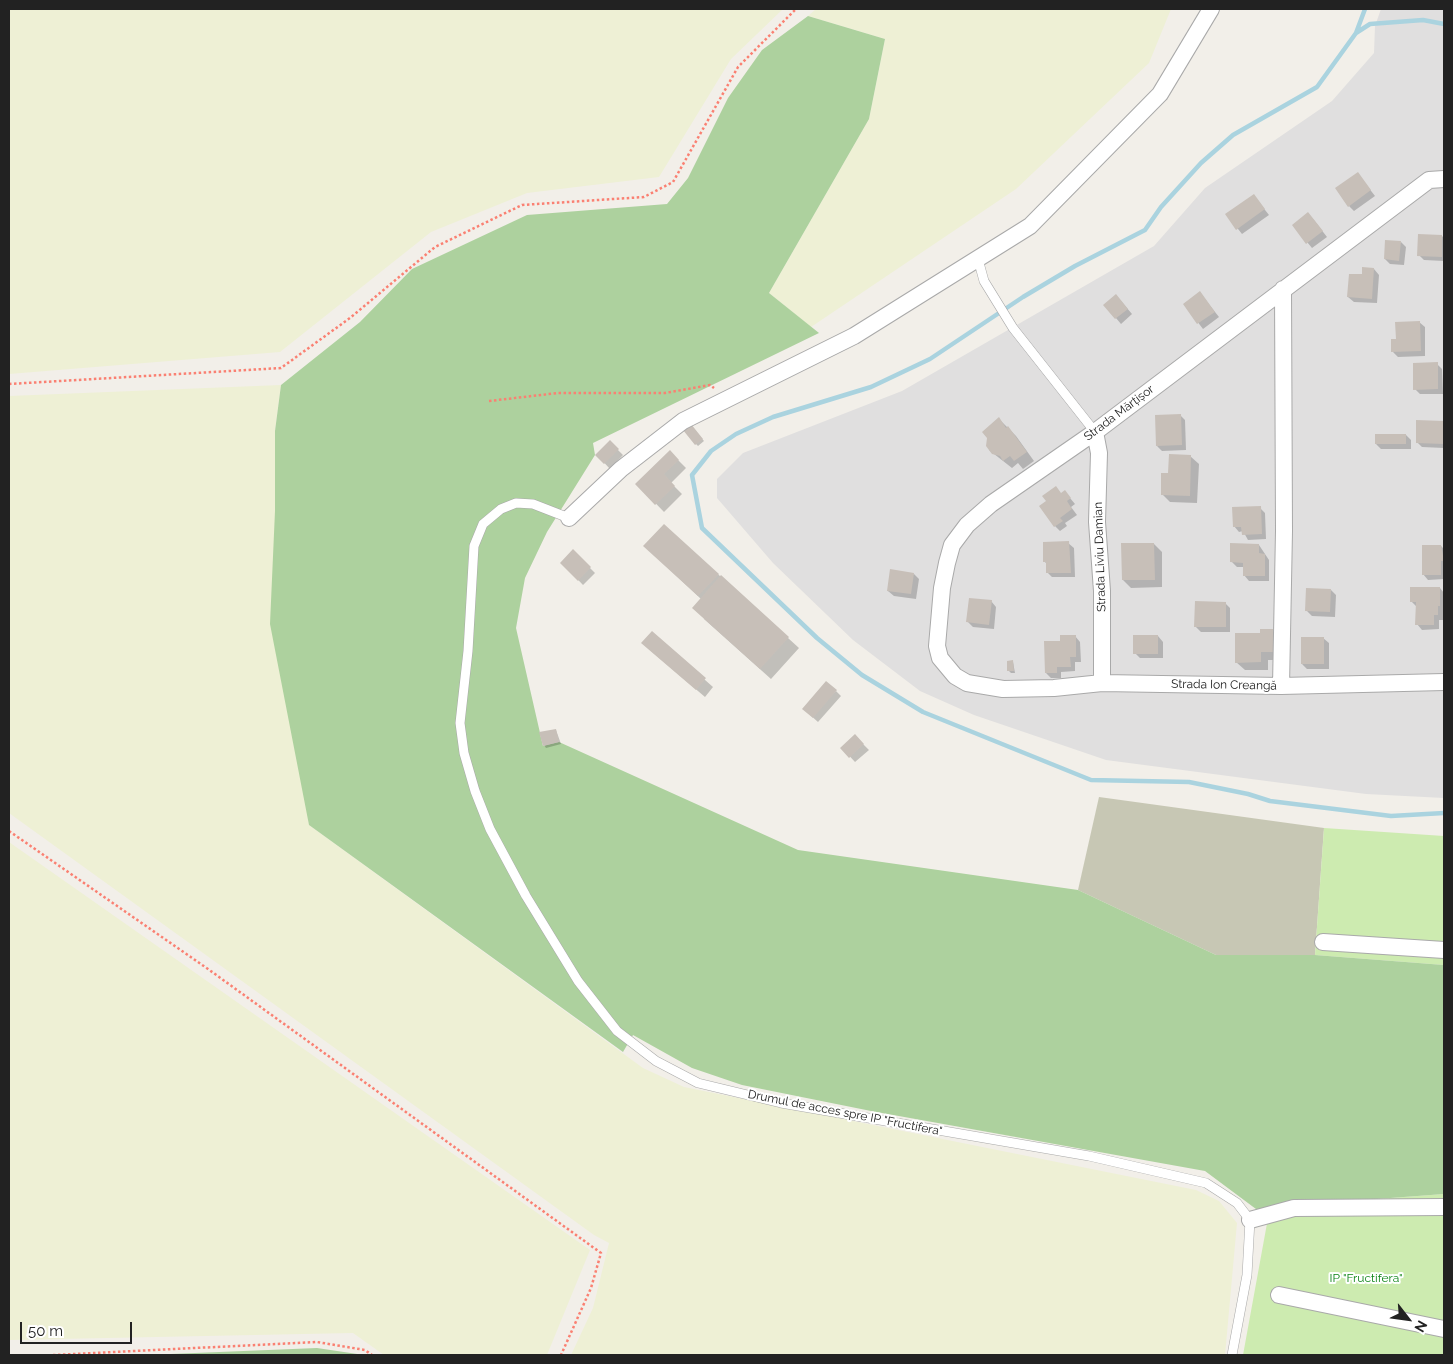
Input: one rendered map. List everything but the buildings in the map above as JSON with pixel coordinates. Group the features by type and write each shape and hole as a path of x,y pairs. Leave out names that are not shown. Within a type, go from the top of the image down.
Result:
{"street":[{"path":"569,518 621,469 683,421 854,336 1030,226 1160,94 1212,9"},
{"name":"Strada Mărțișor","path":"1004,689 968,683 955,676 940,658 938,646 942,588 952,546 967,525 991,504 1094,432 1429,180 1444,180"},
{"path":"1281,686 1284,531 1283,289"},
{"name":"Strada Liviu Damian","path":"1094,432 1099,453 1097,522 1102,591 1102,683"},
{"name":"Strada Ion Creangă","path":"1004,689 1054,688 1102,683 1281,686 1444,682"},
{"path":"1323,942 1444,950"},
{"path":"1250,1220 1294,1208 1444,1207"},
{"path":"1278,1295 1444,1328"}],"lane":[{"path":"978,259 984,281 1013,328 1094,432"},
{"name":"Drumul de acces spre IP \"Fructifera\"","path":"569,518 533,504 516,503 501,509 483,524 474,546 468,651 460,723 464,753 475,791 490,829 526,896 578,981 617,1031 656,1061 698,1083 781,1103 1089,1156 1206,1183 1236,1203 1250,1220"},
{"path":"1232,1355 1247,1275 1250,1220"}],"path":[{"path":"9,384 281,368 350,318 435,247 522,205 644,196 673,182 738,67 796,9"},
{"path":"489,401 558,393 665,393 710,385 726,399"},
{"path":"9,831 208,969 601,1253 591,1288 561,1355"},
{"path":"54,1355 317,1342 365,1350 372,1355"}],"shaded area":[{"path":"9,9 783,9 731,59 659,177 527,193 431,232 280,352 9,374"},
{"path":"816,9 1171,9 1149,63 1016,189 811,327 769,293 869,119 885,39 808,16"},
{"path":"1381,9 1444,9 1444,798 1366,794 1106,760 974,715 920,691 853,640 773,563 717,498 717,479 743,453 902,391 1154,246 1205,188 1332,101 1374,53 1375,26"},
{"path":"281,385 275,431 275,511 309,825 643,1068 684,1087 1196,1190 1219,1201 1237,1223 1225,1355 571,1355 593,1308 609,1243 594,1235 9,813 9,396"},
{"path":"1099,797 1324,828 1315,955 1216,955 1078,890"},
{"path":"9,842 590,1250 547,1355 384,1355 353,1333 9,1340"}],"green space":[{"path":"808,16 885,39 869,119 769,293 819,333 593,443 595,455 547,532 525,578 516,628 543,746 559,742 798,850 1078,890 1216,955 1315,955 1444,965 1444,1194 1270,1207 1260,1212 1205,1171 871,1111 742,1085 692,1068 633,1035 623,1052 309,825 270,624 275,511 275,431 281,385 360,322 412,269 527,215 667,204 688,178 728,98 762,50"},
{"path":"1324,828 1444,836 1444,965 1315,955"},
{"name":"IP \"Fructifera\"","path":"1444,1194 1444,1355 1243,1355 1270,1207"},
{"path":"317,1348 364,1355 146,1355"}],"waterway":[{"path":"1365,9 1356,33 1317,87 1233,135 1201,163 1161,207 1145,230 1075,266 1023,297 930,359 871,387 773,417 736,434 711,451 692,475 702,528 817,638 862,675 923,712 1091,780 1189,782 1248,794 1270,801 1391,816 1444,813"},
{"path":"1356,33 1370,24 1423,20 1444,24"}]}
